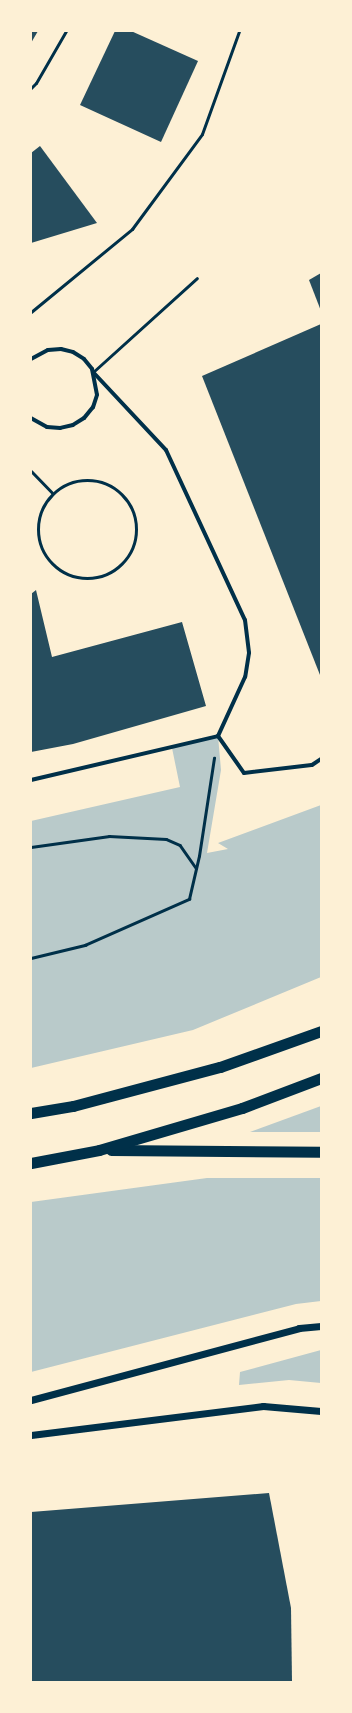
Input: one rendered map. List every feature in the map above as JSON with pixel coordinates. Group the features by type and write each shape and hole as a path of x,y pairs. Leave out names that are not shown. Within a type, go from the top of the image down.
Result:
{"highway":[{"path":"31,1113 74,1106 220,1067 321,1032"},
{"path":"31,1163 99,1150 242,1108 321,1078"},
{"path":"99,1150 321,1152"}],"street":[{"path":"31,360 48,350 61,349 84,359 93,372 166,450 245,620 249,653 244,677 218,736"},
{"path":"31,418 47,427 60,428 73,425 84,418 93,407 97,394 93,372"},
{"path":"218,736 244,773 312,765 321,759"},
{"path":"31,780 218,736"},
{"path":"31,1400 299,1328 321,1326"},
{"path":"31,1435 263,1406 321,1411"}],"lane":[{"path":"31,88 36,83 66,31"},
{"path":"31,312 137,223 202,134 239,31"},
{"path":"93,372 197,278"},
{"path":"31,471 52,494"},
{"path":"80,480 96,481 111,486 123,495 132,508 136,523 136,538 131,553 121,565 107,575 90,579 73,577 57,569 46,557 38,541 37,524 42,507 52,494 65,485 80,480"}],"path":[{"path":"31,958 85,945 189,899 196,868 218,736"},
{"path":"31,847 109,836 166,839 180,845 196,868"}],"shaded area":[{"path":"218,736 221,770 207,853 228,849 218,843 321,805 321,977 193,1030 31,1068 31,821 180,787 172,748"},
{"path":"321,1106 321,1132 250,1132"},
{"path":"207,1178 321,1178 321,1301 296,1304 31,1372 31,1202"},
{"path":"321,1350 321,1383 289,1380 239,1385 240,1372"}],"building":[{"path":"31,31 38,31 31,43"},
{"path":"115,31 131,31 198,61 161,142 80,105"},
{"path":"40,146 97,223 31,243 31,153"},
{"path":"321,273 321,311 309,280"},
{"path":"321,324 321,675 320,675 202,376"},
{"path":"36,590 52,657 182,622 206,706 73,744 31,752 31,594"},
{"path":"269,1493 291,1608 292,1682 31,1682 31,1512"}]}
